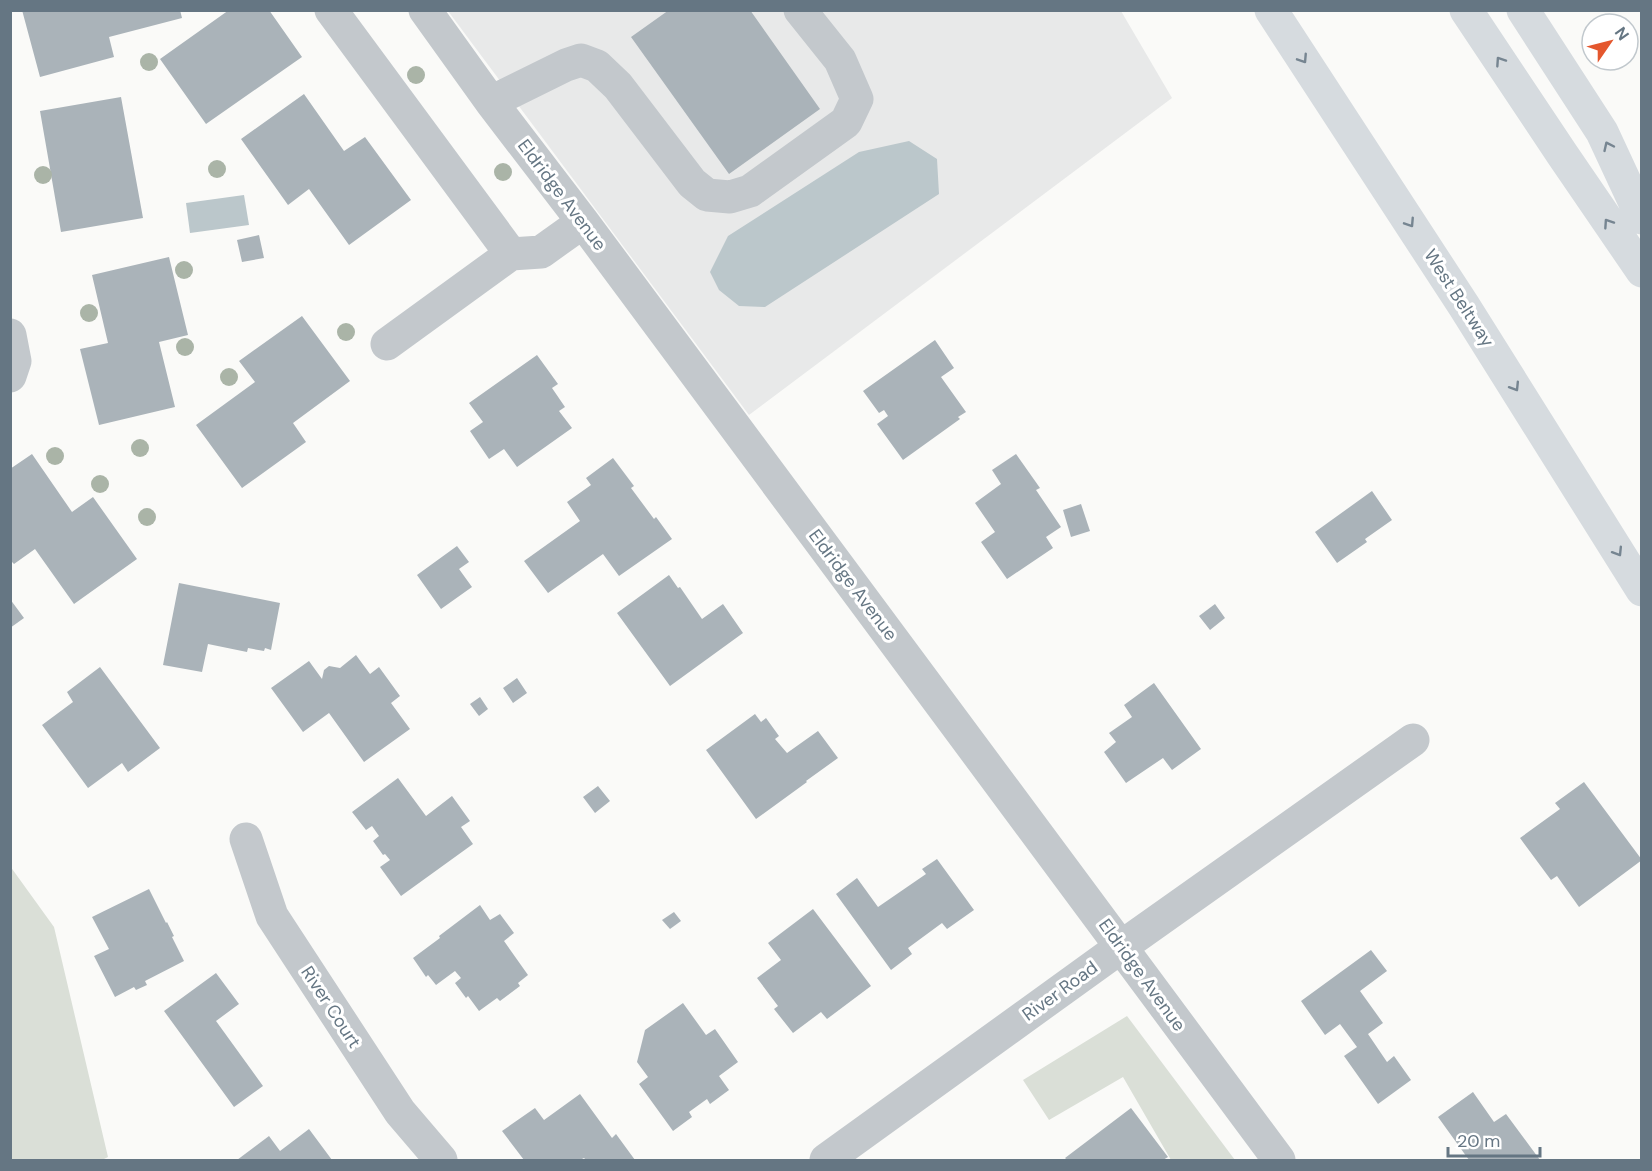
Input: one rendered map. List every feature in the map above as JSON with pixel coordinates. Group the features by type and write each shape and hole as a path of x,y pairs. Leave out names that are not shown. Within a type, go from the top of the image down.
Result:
{"highway":[{"name":"West Beltway","path":"1271,10 1464,306 1641,590"},
{"path":"1466,10 1641,271"},
{"path":"1523,10 1602,132 1641,218"}],"street":[{"path":"331,10 511,254"},
{"name":"Eldridge Avenue","path":"425,10 491,102 583,222 1279,1161"},
{"path":"491,102 566,65 581,60 597,66 618,86 692,183 707,195 730,197 750,191 846,122 857,99 840,60 800,10"},
{"path":"387,344 511,254 541,252 583,222"},
{"path":"10,335 15,360 10,376"},
{"name":"River Road","path":"826,1161 1121,947 1413,740"},
{"name":"River Court","path":"246,839 272,916 400,1112 441,1161"}],"shaded area":[{"path":"448,11 1121,11 1172,98 749,415"},
{"path":"909,141 937,159 939,194 765,307 739,306 719,290 710,272 728,236 859,152"},
{"path":"244,195 249,225 190,233 186,203"},
{"path":"10,866 54,927 108,1157 102,1160 11,1160"},
{"path":"1127,1016 1235,1160 1171,1160 1123,1077 1049,1120 1023,1080"}],"building":[{"path":"22,10 180,10 182,18 109,37 114,57 40,77"},
{"path":"229,10 269,10 302,57 206,124 160,59"},
{"path":"669,10 750,10 820,109 729,174 631,37"},
{"path":"304,94 344,151 365,137 411,200 349,245 309,189 288,205 241,139"},
{"path":"121,97 143,218 61,232 40,111"},
{"path":"259,235 264,258 242,262 237,240"},
{"path":"169,257 188,335 159,342 175,407 99,425 80,349 108,343 92,275"},
{"path":"302,316 350,381 293,423 306,442 242,488 196,425 255,382 239,361"},
{"path":"935,340 954,368 941,377 966,412 958,417 960,419 903,460 877,424 888,416 884,410 879,413 863,391"},
{"path":"537,355 558,384 552,388 565,407 559,411 572,428 517,467 504,449 489,459 470,431 483,422 469,403"},
{"path":"32,454 72,512 93,497 137,559 74,604 35,549 14,564 10,560 10,469"},
{"path":"1016,454 1040,488 1036,490 1061,527 1046,537 1053,548 1007,579 981,542 995,532 975,503 1001,484 992,470"},
{"path":"613,458 634,486 631,488 672,539 619,576 603,554 548,593 524,561 580,521 567,502 591,485 586,478"},
{"path":"1372,491 1392,520 1365,539 1367,542 1337,563 1315,532"},
{"path":"1081,504 1090,531 1071,537 1063,510"},
{"path":"457,546 469,562 459,569 472,587 441,609 417,575"},
{"path":"669,575 702,619 723,604 743,633 670,686 617,613"},
{"path":"179,583 280,603 271,650 248,648 247,652 208,644 202,672 163,665"},
{"path":"10,599 24,618 10,628"},
{"path":"1215,604 1225,618 1210,630 1199,616"},
{"path":"356,655 370,674 379,667 400,696 391,703 410,729 364,762 329,713 303,732 271,688 309,661 322,679 324,670 329,666 340,668"},
{"path":"100,667 160,748 128,772 122,763 88,788 42,725 73,702 67,692"},
{"path":"517,678 527,693 513,703 503,688"},
{"path":"1154,683 1201,749 1172,770 1163,758 1126,783 1104,752 1116,742 1109,733 1132,717 1124,705"},
{"path":"480,697 488,709 479,716 470,704"},
{"path":"755,714 761,722 766,718 779,736 775,739 787,753 818,731 838,758 756,819 706,750"},
{"path":"398,778 426,816 452,796 470,821 461,827 473,844 401,896 380,867 390,860 385,854 383,855 373,841 379,836 372,826 366,830 352,812"},
{"path":"1584,782 1642,860 1579,907 1557,876 1551,880 1520,838 1560,809 1555,803"},
{"path":"598,786 610,801 595,813 583,797"},
{"path":"937,859 974,910 947,929 942,923 908,948 912,954 891,970 836,894 857,878 878,907 926,874 922,869"},
{"path":"149,889 174,936 172,937 184,961 145,981 147,985 136,990 134,987 115,997 94,956 109,949 92,917"},
{"path":"480,905 490,920 500,914 514,933 504,941 528,975 518,983 520,986 500,1001 497,998 479,1011 455,983 461,978 455,971 436,985 428,975 426,977 413,958"},
{"path":"813,909 871,986 827,1019 821,1012 793,1033 774,1009 778,1006 757,978 781,960 768,943"},
{"path":"674,912 681,921 670,929 662,920"},
{"path":"1371,950 1387,971 1360,991 1383,1023 1368,1034 1387,1062 1394,1056 1411,1080 1378,1104 1344,1056 1357,1047 1340,1024 1325,1035 1301,1001"},
{"path":"216,973 239,1004 216,1021 263,1086 234,1107 164,1011"},
{"path":"683,1003 706,1035 715,1029 738,1062 719,1076 729,1090 710,1104 707,1099 689,1112 692,1117 673,1131 639,1084 648,1077 637,1062 645,1030"},
{"path":"1473,1092 1494,1122 1506,1114 1540,1160 1469,1160 1438,1117"},
{"path":"580,1094 612,1138 616,1134 635,1160 586,1160 584,1158 580,1160 524,1160 502,1131 535,1108 544,1120"},
{"path":"1131,1108 1168,1157 1163,1160 1067,1160 1065,1158"},
{"path":"309,1129 332,1160 237,1160 269,1136 280,1151"}]}
